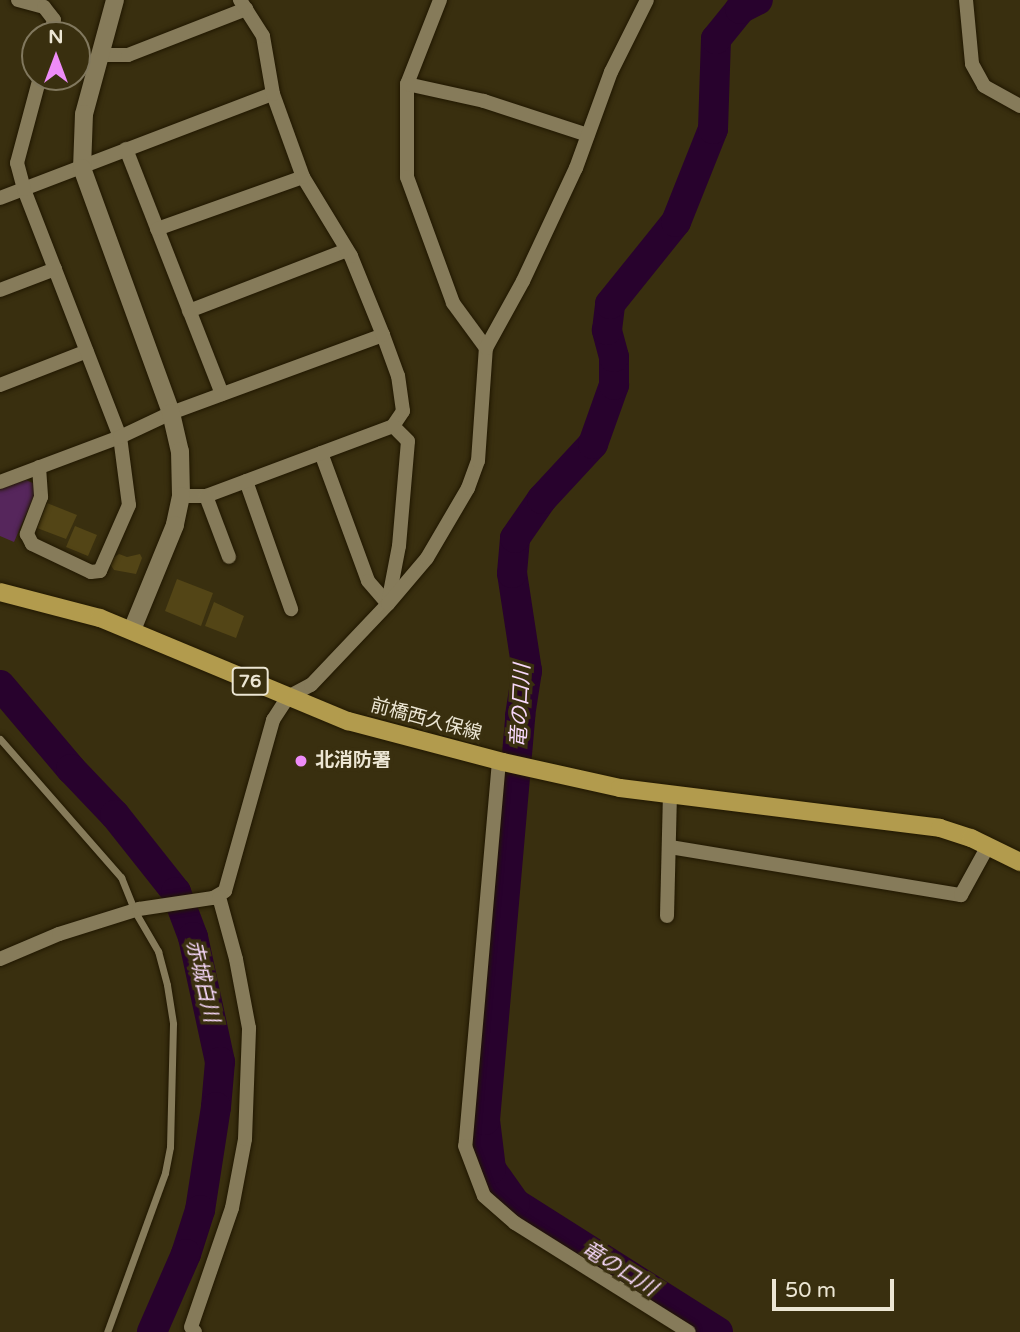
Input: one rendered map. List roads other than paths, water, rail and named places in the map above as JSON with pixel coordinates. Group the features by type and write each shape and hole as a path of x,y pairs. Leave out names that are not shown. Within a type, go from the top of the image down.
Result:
{"main road":[{"name":"前橋西久保線","path":"0,592 100,618 348,721 501,762 670,796 912,822 940,828 988,846 1020,862"}],"street":[{"path":"18,0 44,7 54,21"},
{"path":"115,0 84,114 82,167 171,413 180,451 181,496 175,525 132,630"},
{"path":"440,0 407,84 407,177 453,303 485,348"},
{"path":"0,959 59,933 136,910 216,898 225,891 273,720 288,697 311,685 388,604 427,558 468,488 478,461 485,348 523,281 576,168 611,72 647,0"},
{"path":"966,0 972,64 984,86 1020,106"},
{"path":"101,55 128,55 243,5 263,36 274,94 303,177 347,250 398,376 403,411 393,426 206,496 181,496"},
{"path":"407,84 484,101 588,135"},
{"path":"36,91 17,163 24,189 120,437 130,505 100,571 91,572 32,544 27,534 41,497 39,467"},
{"path":"0,198 274,94"},
{"path":"126,149 222,394"},
{"path":"157,229 303,177"},
{"path":"189,311 347,250"},
{"path":"0,289 55,268"},
{"path":"0,482 120,437 171,413 383,335"},
{"path":"0,385 87,351"},
{"path":"388,604 399,546 408,441 393,426"},
{"path":"321,453 368,581 388,604"},
{"path":"246,481 291,609"},
{"path":"206,496 229,557"},
{"path":"501,762 464,1146 484,1196 515,1223 689,1332"},
{"path":"667,916 670,796"},
{"path":"670,847 961,895 988,846"},
{"path":"195,1332 191,1327 232,1208 245,1139 248,1028 236,959 216,898"}],"lane":[{"path":"0,739 121,877 158,951 167,985 173,1024 170,1147 157,1197 107,1332"}],"waterway":[{"name":"竜の口川","path":"718,1332 515,1203 491,1169 485,1120 520,716 527,671 512,573 515,538 542,499 593,444 614,385 614,357 607,330 610,304 676,222 713,129 716,39 740,9 758,0"},
{"name":"赤城白川","path":"0,685 71,769 115,815 176,892 193,937 220,1062 216,1107 200,1210 186,1254 152,1332"}],"place":[{"name":"北消防署","path":"301,761"}]}
